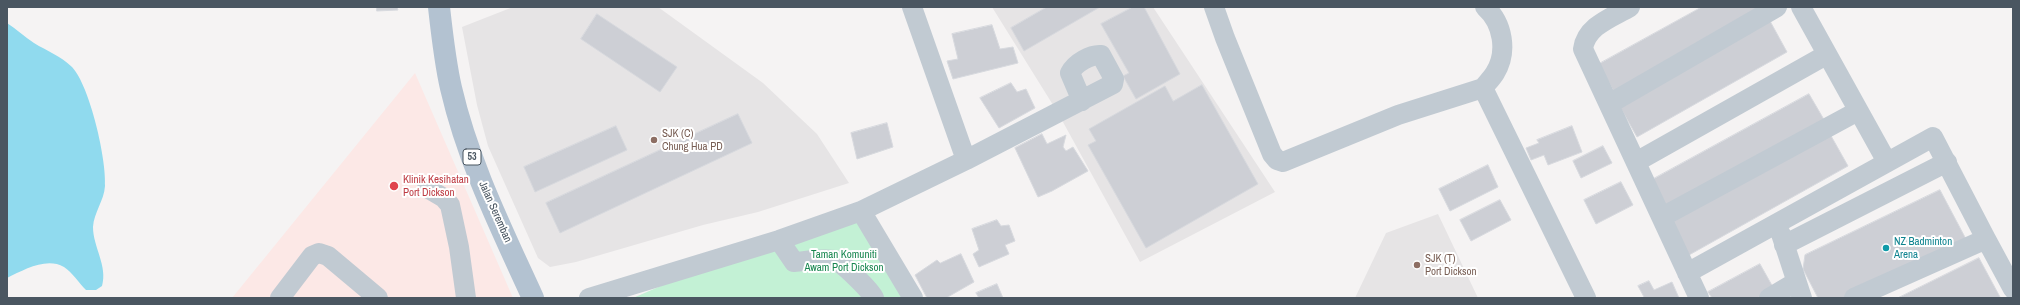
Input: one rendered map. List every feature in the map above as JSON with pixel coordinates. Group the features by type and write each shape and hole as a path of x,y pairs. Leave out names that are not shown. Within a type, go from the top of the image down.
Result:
{"main road":[{"name":"Jalan Seremban","path":"439,7 451,88 465,137 482,184 533,298"}],"street":[{"path":"912,7 966,160"},
{"path":"1214,7 1228,46 1272,154 1277,160 1283,162 1398,115 1483,88 1496,72 1503,43 1501,31 1493,14 1485,7"},
{"path":"1630,7 1593,28 1584,39 1583,49 1699,298"},
{"path":"1609,104 1777,7"},
{"path":"1801,7 1826,55 1887,162"},
{"path":"1636,162 1826,55"},
{"path":"1483,88 1586,298"},
{"path":"589,298 619,294 779,240 861,210 966,160 1082,100"},
{"path":"1662,217 1858,111"},
{"path":"1687,273 1933,138 2013,289"},
{"path":"1784,246 1947,162"},
{"path":"427,188 444,198 450,205 459,247 466,298"},
{"path":"861,210 913,298"},
{"path":"1770,298 1799,290 1778,223"},
{"path":"1854,298 1986,239"},
{"path":"779,240 794,262 820,259 836,260 859,281 874,298"},
{"path":"280,298 312,256 319,253 328,256 378,298"}],"shaded area":[{"name":"SJK (C) Chung Hua PD","path":"513,7 658,7 763,83 817,134 849,183 758,212 703,225 576,262 550,267 538,258 488,146 477,105 462,27"},
{"path":"992,7 1153,7 1275,192 1140,262 1058,113"},
{"name":"Klinik Kesihatan Port Dickson","path":"415,73 513,298 232,298"},
{"name":"SJK (T) Port Dickson","path":"1438,214 1478,298 1355,298 1386,233"}],"green space":[{"name":"Taman Komuniti Awam Port Dickson","path":"859,217 917,298 633,298 663,285"}],"water":[{"path":"7,23 34,43 68,63 79,77 91,106 100,142 105,174 104,191 95,216 93,227 95,242 103,271 102,286 96,290 86,290 67,269 57,264 50,263 35,266 7,278"}],"building":[{"path":"377,7 397,7 398,10 377,11"},
{"path":"1047,7 1100,7 1024,51 1011,28"},
{"path":"1133,7 1144,7 1180,74 1136,99 1123,76 1129,73 1101,24"},
{"path":"1702,7 1762,7 1614,92 1599,64"},
{"path":"597,14 677,67 660,92 581,39"},
{"path":"1770,21 1787,52 1637,137 1619,105"},
{"path":"992,25 1000,49 1013,47 1018,63 953,79 947,61 958,59 952,34"},
{"path":"1011,83 1017,92 1026,89 1035,108 999,128 980,98"},
{"path":"1202,85 1258,184 1146,248 1088,145 1096,141 1089,129 1165,86 1173,101"},
{"path":"1809,94 1826,123 1664,211 1648,182"},
{"path":"738,114 752,143 560,233 546,203"},
{"path":"887,123 893,147 857,159 851,133"},
{"path":"616,126 627,150 535,192 524,167"},
{"path":"1572,126 1582,152 1548,165 1544,155 1531,160 1526,148 1539,143 1537,140"},
{"path":"1042,134 1047,144 1066,135 1063,147 1066,151 1073,147 1088,171 1038,197 1015,148"},
{"path":"1830,134 1848,166 1689,255 1671,222"},
{"path":"1603,146 1612,163 1581,178 1573,161"},
{"path":"1488,165 1498,187 1450,211 1439,189"},
{"path":"1621,182 1633,205 1596,224 1584,200"},
{"name":"NZ Badminton Arena","path":"1940,190 1967,241 1849,298 1818,298 1803,269 1805,255"},
{"path":"1500,200 1511,220 1471,241 1460,220"},
{"path":"997,220 1001,226 1009,225 1015,241 1005,245 1009,254 979,267 973,254 979,250 972,229"},
{"path":"961,254 974,282 946,298 927,298 915,275 937,260 940,263"},
{"path":"1979,258 2000,297 1898,298"},
{"path":"1760,264 1774,289 1757,298 1712,298 1708,292"},
{"path":"1649,281 1654,290 1672,282 1679,298 1642,298 1644,297 1638,286"},
{"path":"997,284 1003,298 979,298 976,293"}],"place":[{"name":"SJK (C) Chung Hua PD","path":"654,140"},
{"name":"Klinik Kesihatan Port Dickson","path":"394,186"},
{"name":"NZ Badminton Arena","path":"1886,248"},
{"name":"SJK (T) Port Dickson","path":"1417,265"}]}
